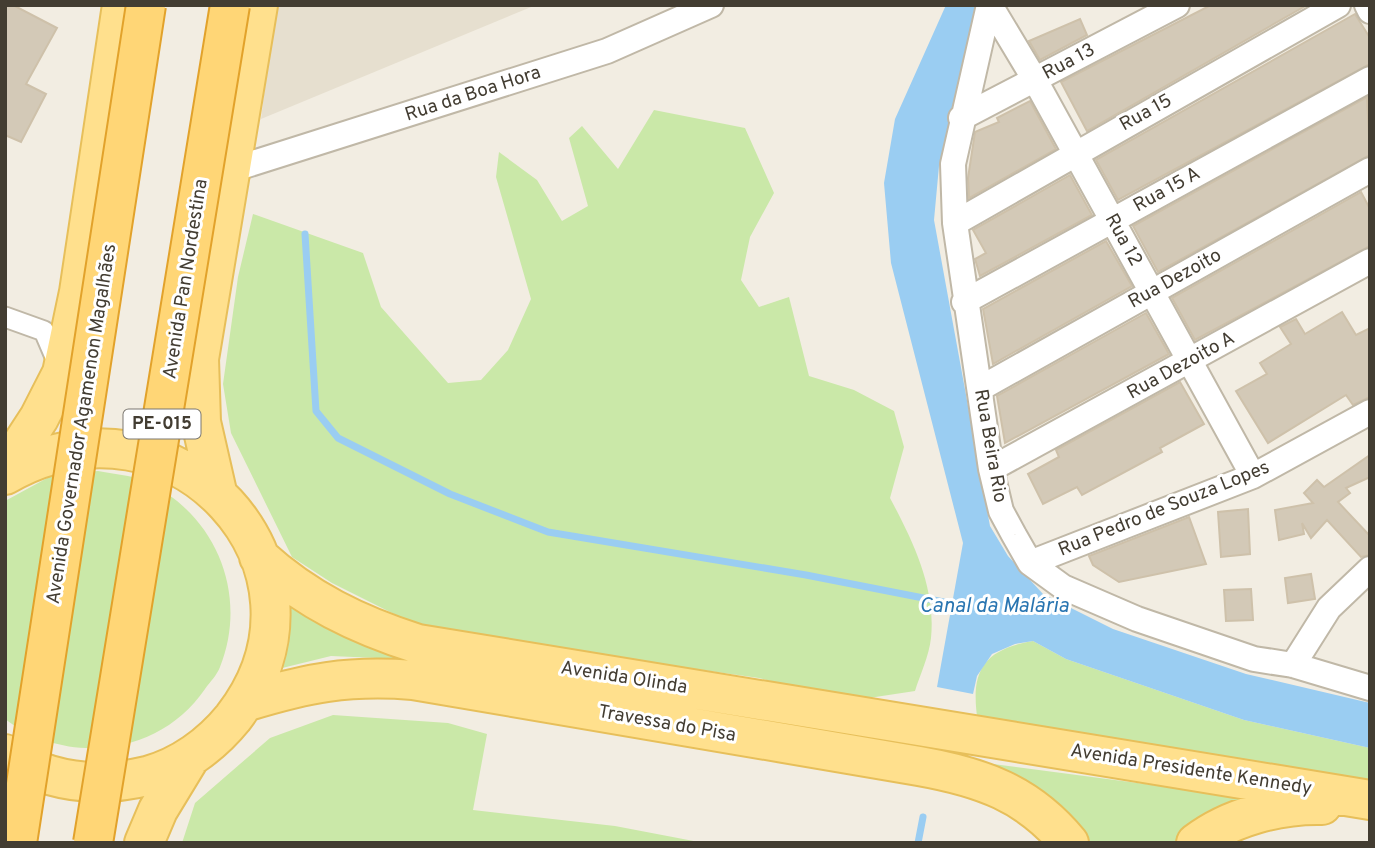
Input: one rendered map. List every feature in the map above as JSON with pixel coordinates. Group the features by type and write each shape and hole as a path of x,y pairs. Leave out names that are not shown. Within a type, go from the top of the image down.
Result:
{"highway":[{"name":"Avenida Governador Agamenon Magalhães","path":"17,843 146,5"},
{"name":"Avenida Pan Nordestina","path":"93,843 230,5"}],"main road":[{"path":"5,472 39,418 62,373 79,292 122,5"},
{"name":"Avenida Pan Nordestina","path":"217,492 201,422 199,359 258,5"},
{"path":"5,472 61,450 94,446 128,448 180,467 217,492 241,523 259,557 267,586 269,616 266,645 258,675 245,702 220,733 189,759 157,774 123,782 88,783 53,778 5,754"},
{"name":"Avenida Olinda","path":"259,557 323,606 356,623 418,644 1011,742"},
{"name":"Travessa do Pisa","path":"245,702 302,685 337,679 366,676 413,680 933,768 963,774 1016,795 1049,819 1069,843"},
{"name":"Avenida Presidente Kennedy","path":"1011,742 1370,800"},
{"path":"144,843 158,810 189,759"},
{"path":"1212,839 1268,810 1307,804 1370,805"}],"street":[{"name":"Rua da Boa Hora","path":"231,170 607,51 711,5"},
{"name":"Rua 12","path":"989,5 1035,80 1253,476"},
{"name":"Rua Beira Rio","path":"989,5 961,118 953,164 954,223 964,302 981,388 991,470 1001,511 1030,563 1063,587 1137,619 1254,659 1293,665 1370,688"},
{"name":"Rua 13","path":"961,118 1177,5"},
{"name":"Rua 15","path":"954,223 1338,5"},
{"path":"1367,5 1370,11"},
{"name":"Rua 15 A","path":"964,302 1370,79"},
{"name":"Rua Dezoito","path":"981,388 1370,170"},
{"name":"Rua Dezoito A","path":"991,470 1370,261"},
{"path":"5,317 44,331 62,373"},
{"name":"Rua Pedro de Souza Lopes","path":"1030,563 1253,476 1370,412"},
{"path":"1293,665 1329,608 1370,569"}],"shaded area":[{"path":"275,5 536,5 261,119"}],"green space":[{"path":"654,110 745,128 774,193 750,237 741,280 759,307 789,297 809,376 854,390 894,411 904,447 890,498 921,565 932,619 928,652 915,691 849,701 759,678 625,659 410,622 332,583 292,557 231,433 223,384 238,277 253,214 363,253 381,307 448,383 481,380 508,350 531,299 496,177 499,152 537,180 562,221 588,206 569,138 582,126 618,169"},
{"path":"98,471 145,481 170,495 191,514 208,535 220,559 228,585 230,612 228,639 219,670 186,711 164,728 139,740 112,747 84,748 56,744 30,734 5,719 5,501 51,476"},
{"path":"287,593 318,621 399,659 331,656 274,670"},
{"path":"1033,641 1066,659 1244,720 1370,748 1370,783 978,723 976,690 983,667 1001,651"},
{"path":"333,715 448,723 487,734 473,810 615,826 704,843 182,843 195,803 270,738"},
{"path":"955,759 1244,797 1172,843 1082,843"}],"water":[{"name":"Canal da Malária","path":"946,5 982,5 939,166 934,220 990,526 1008,556 1043,594 1113,629 1246,674 1370,703 1370,748 1244,720 1066,659 1033,641 1015,644 992,654 977,676 973,694 937,687 963,543 891,263 884,183 895,119"}],"building":[{"path":"5,5 13,5 57,28 26,84 46,94 21,142 5,135"},
{"path":"1211,5 1307,5 1087,131 1061,82"},
{"path":"1355,14 1370,38 1370,64 1118,200 1096,160"},
{"path":"1080,19 1087,35 1040,60 1029,41"},
{"path":"1367,97 1370,155 1158,272 1133,226"},
{"path":"1030,101 1056,149 969,198 968,178 975,132 999,122 997,118"},
{"path":"1070,175 1092,215 980,276 975,259 986,253 973,230"},
{"path":"1361,192 1370,209 1370,246 1195,340 1172,298"},
{"path":"1106,241 1132,286 993,364 983,309"},
{"path":"1342,312 1356,335 1370,328 1370,397 1353,405 1346,395 1268,443 1236,391 1267,374 1260,363 1291,344 1280,327 1296,319 1305,334"},
{"path":"1146,313 1169,354 1005,443 997,396"},
{"path":"1180,382 1204,424 1160,448 1162,452 1082,495 1077,487 1043,504 1028,474 1059,457 1056,450"},
{"path":"1370,455 1370,477 1346,488 1350,493 1338,502 1370,536 1370,555 1361,557 1327,520 1311,538 1302,523 1304,534 1279,540 1275,510 1313,503 1304,493 1317,480 1324,487"},
{"path":"1248,509 1250,554 1221,557 1218,512"},
{"path":"1189,517 1206,564 1119,582 1093,565 1089,556"},
{"path":"1311,574 1315,599 1288,603 1285,578"},
{"path":"1251,589 1253,620 1226,621 1224,590"}],"waterway":[{"path":"305,234 316,411 338,438 450,494 548,532 806,575 959,605"},
{"path":"918,843 923,817"}]}
